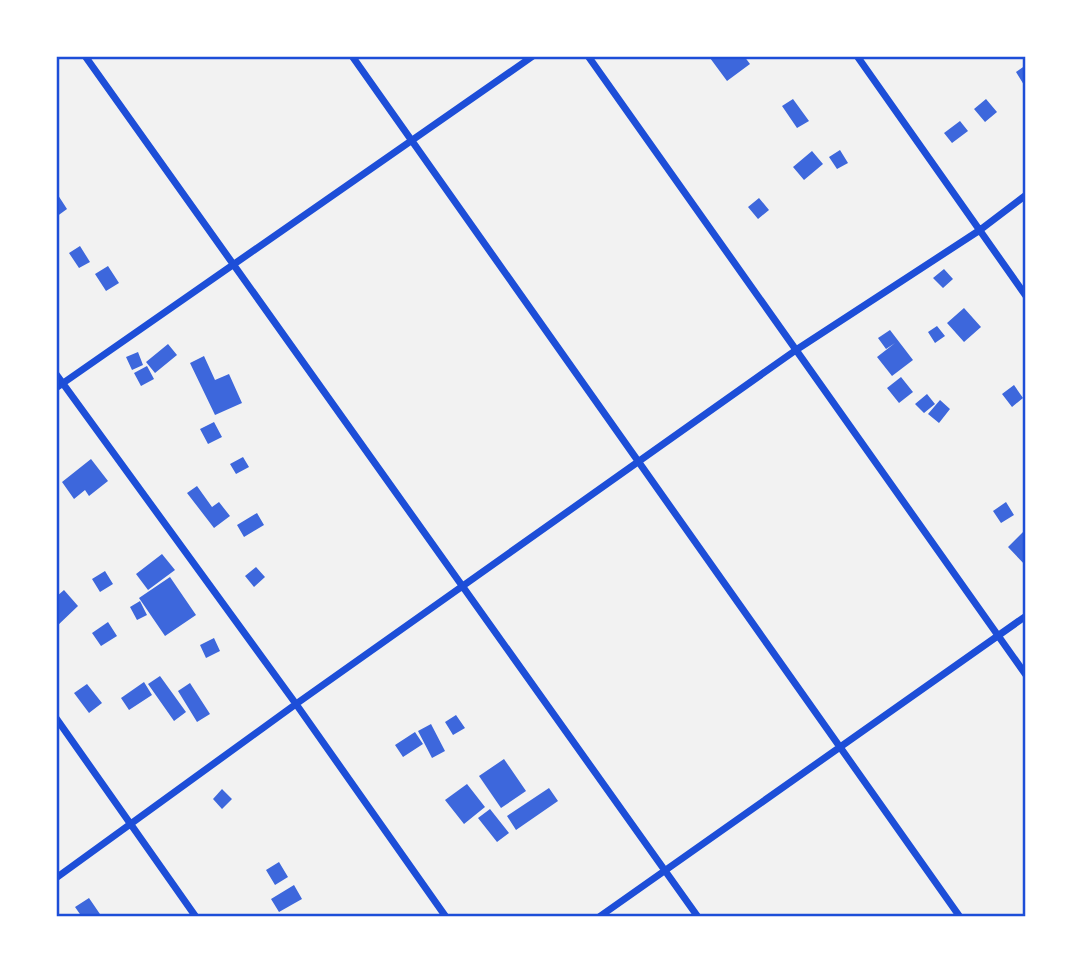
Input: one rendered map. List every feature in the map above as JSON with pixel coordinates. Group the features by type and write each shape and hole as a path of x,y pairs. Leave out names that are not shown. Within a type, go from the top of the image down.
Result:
{"street":[{"path":"85,56 698,917"},
{"path":"352,56 960,917"},
{"path":"59,385 533,56"},
{"path":"588,56 1026,675"},
{"path":"857,56 1026,296"},
{"path":"56,878 296,704 796,350 980,230 1026,195"},
{"path":"56,374 59,385 296,704 446,917"},
{"path":"599,917 1026,616"},
{"path":"56,718 196,917"}],"building":[{"path":"744,56 750,64 727,81 710,58"},
{"path":"1026,65 1026,84 1024,85 1016,72"},
{"path":"793,99 809,121 797,128 782,106"},
{"path":"986,99 997,112 985,122 974,109"},
{"path":"960,121 968,131 952,143 944,133"},
{"path":"840,150 848,163 837,169 829,157"},
{"path":"812,151 823,164 804,180 793,167"},
{"path":"56,192 67,209 56,217"},
{"path":"759,198 769,210 758,219 748,207"},
{"path":"80,246 90,262 79,268 69,253"},
{"path":"108,266 119,283 106,291 95,274"},
{"path":"944,269 953,279 943,288 933,278"},
{"path":"964,308 981,327 964,342 947,323"},
{"path":"937,326 945,336 935,343 928,332"},
{"path":"890,330 913,360 892,376 877,357 895,343 886,349 878,338"},
{"path":"168,344 177,355 155,373 146,362"},
{"path":"138,352 143,365 132,370 126,357"},
{"path":"204,356 215,380 229,374 242,403 215,415 190,363"},
{"path":"147,366 154,379 141,386 134,373"},
{"path":"901,377 913,392 899,403 887,388"},
{"path":"1014,385 1023,398 1012,407 1002,394"},
{"path":"927,394 935,404 924,413 915,404"},
{"path":"940,400 950,409 939,423 928,414"},
{"path":"214,422 222,437 208,444 200,429"},
{"path":"243,457 249,467 236,474 230,464"},
{"path":"91,459 108,481 89,496 85,490 74,499 62,482"},
{"path":"197,486 212,507 219,502 230,516 214,528 187,493"},
{"path":"1006,502 1014,515 1001,523 993,511"},
{"path":"257,513 264,525 244,537 237,525"},
{"path":"1026,529 1026,566 1008,547"},
{"path":"162,554 175,570 148,590 136,574"},
{"path":"256,567 265,577 254,587 245,576"},
{"path":"105,571 113,584 100,592 92,579"},
{"path":"170,577 196,615 165,636 139,598"},
{"path":"64,590 78,606 56,627 56,597"},
{"path":"140,601 147,615 137,620 130,607"},
{"path":"108,622 117,636 101,646 92,633"},
{"path":"214,638 220,651 206,658 200,645"},
{"path":"160,676 186,712 174,721 148,684"},
{"path":"144,682 152,695 129,710 121,698"},
{"path":"190,683 210,714 197,722 178,691"},
{"path":"87,684 102,703 89,713 74,693"},
{"path":"456,715 465,728 453,735 445,722"},
{"path":"431,724 445,751 432,758 418,731"},
{"path":"415,732 423,744 403,757 395,745"},
{"path":"504,759 526,791 501,808 479,776"},
{"path":"467,784 485,807 464,824 445,800"},
{"path":"549,788 558,801 516,830 507,816"},
{"path":"222,789 232,799 222,809 213,799"},
{"path":"490,809 509,833 497,842 478,818"},
{"path":"279,862 288,877 275,885 266,870"},
{"path":"294,885 302,899 279,912 271,899"},
{"path":"89,898 102,917 82,917 75,907"}]}
